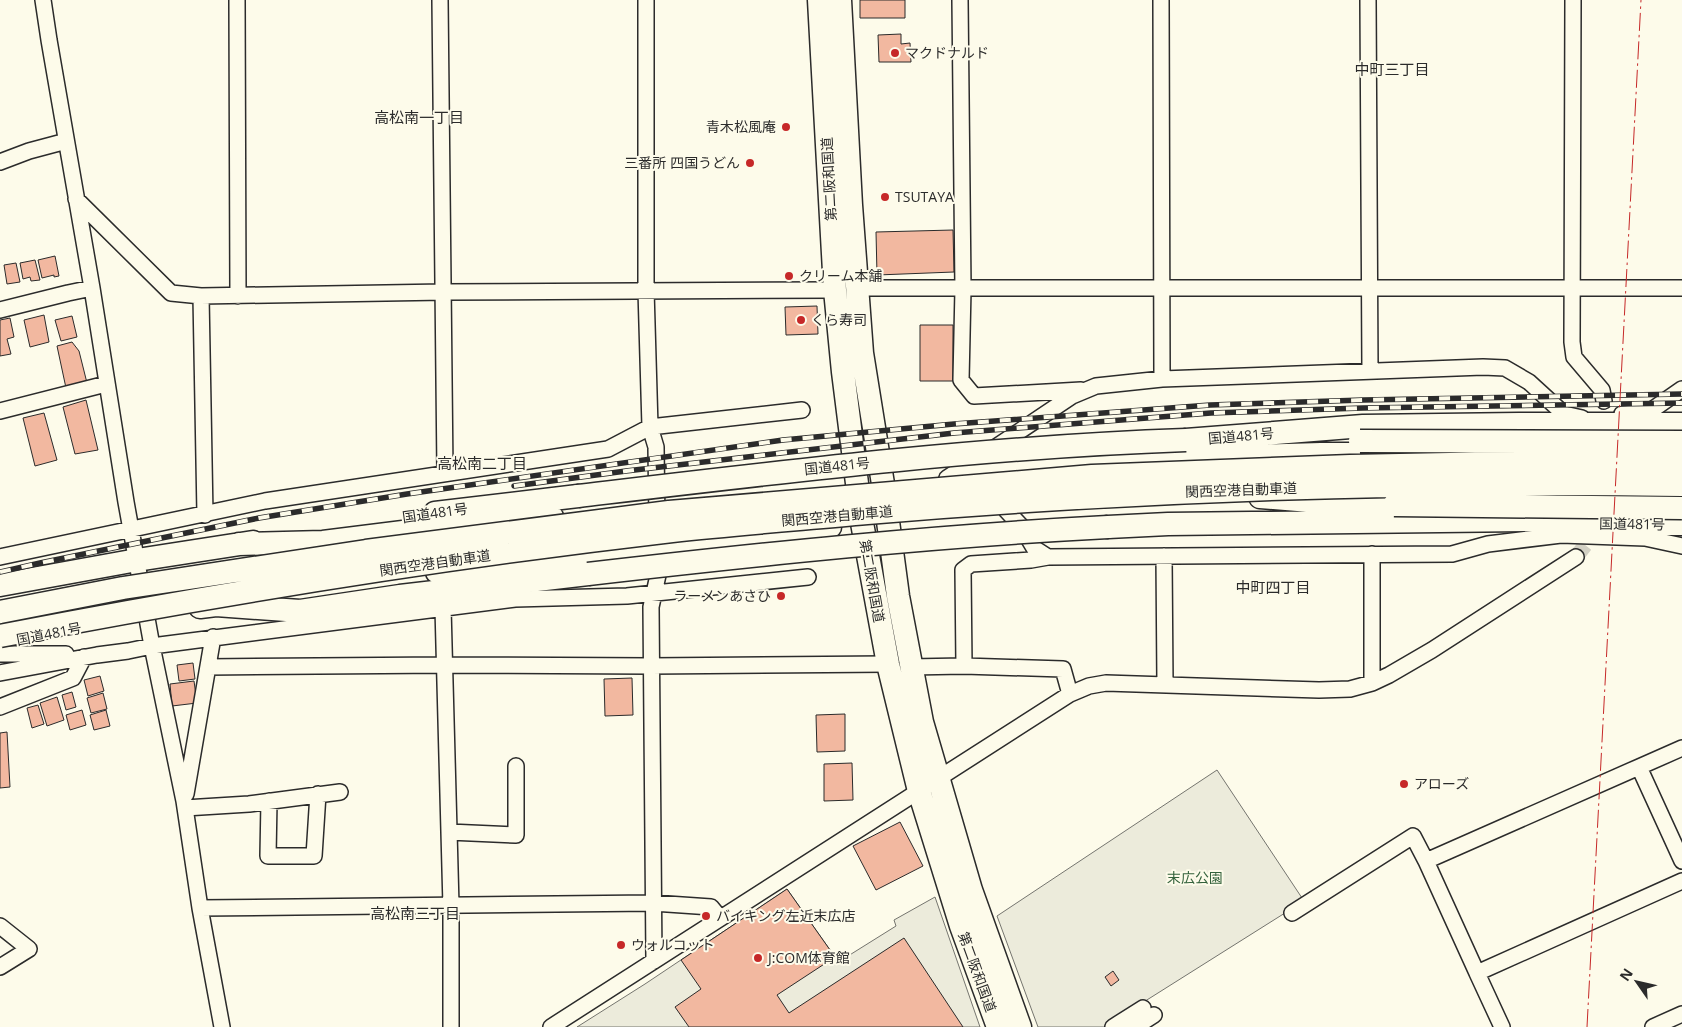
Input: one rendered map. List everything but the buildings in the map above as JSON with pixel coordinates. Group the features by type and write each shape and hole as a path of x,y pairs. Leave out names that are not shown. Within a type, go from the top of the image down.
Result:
{"highway":[{"name":"第二阪和国道","path":"819,0 835,290 862,524 888,664 919,791 961,926 998,1027"},
{"name":"第二阪和国道","path":"840,0 846,128 862,353 910,667 922,722 971,890 1020,1027"},
{"name":"国道481号","path":"0,585 137,560 418,515 910,458 1103,443 1186,440 1214,448 1363,426 1682,424"},
{"path":"240,544 323,542 443,527 947,478 1214,448 1360,441 1682,442"},
{"path":"1214,448 1321,454 1559,454 1682,457"},
{"name":"関西空港自動車道","path":"0,612 123,588 366,551 689,511 1092,476 1350,466 1500,463 1682,464"},
{"name":"関西空港自動車道","path":"0,636 107,615 400,567 674,531 830,516 1057,499 1239,490 1550,483 1682,485"},
{"path":"216,604 283,596 395,577 657,546 1084,501 1380,491 1682,492"},
{"path":"1232,495 1394,505 1682,508"},
{"path":"1168,524 1394,505"},
{"name":"国道481号","path":"0,644 216,604 300,611 400,596 588,574 759,555 921,540 1168,524 1537,520 1615,524 1682,524"}],"street":[{"path":"44,0 49,40 131,529 152,646 185,805 200,908 222,1027"},
{"path":"237,0 238,296"},
{"path":"440,0 445,472"},
{"path":"646,0 646,290 650,427 656,447 658,575 651,607 652,903 654,961"},
{"path":"960,0 963,289 961,380 974,396 1088,390"},
{"path":"1161,0 1162,379"},
{"path":"1368,0 1370,372"},
{"path":"1573,0 1572,342 1574,357 1602,390 1604,401"},
{"path":"0,162 29,151 59,143"},
{"path":"76,199 171,293 201,296 238,296 444,292 835,290"},
{"path":"0,310 68,292 92,288"},
{"path":"857,288 1682,288"},
{"path":"201,296 205,514"},
{"path":"947,478 1013,437 1072,396 1096,386 1162,379 1483,367 1505,368 1528,382 1564,414 1578,418 1649,412 1682,389"},
{"path":"0,411 106,384"},
{"path":"0,557 265,501 608,448 650,427 802,410"},
{"path":"1006,510 1021,526 1034,548 1048,557"},
{"path":"964,666 963,570 971,564 1048,557 1452,554 1488,544 1561,535 1645,538 1682,546"},
{"path":"1372,554 1372,683"},
{"path":"1164,556 1165,685"},
{"path":"551,1027 1070,694 1088,686 1106,683 1319,690 1350,689 1372,683 1389,675 1432,650 1576,557"},
{"path":"0,673 152,646 515,599 627,596 808,577"},
{"path":"443,608 451,906 451,1027"},
{"path":"185,805 213,638"},
{"path":"0,654 91,656"},
{"path":"0,707 73,678 91,656"},
{"path":"208,666 888,664"},
{"path":"910,667 964,666 1063,669 1070,694"},
{"path":"1426,861 1682,748"},
{"path":"449,832 516,834 516,766"},
{"path":"1639,767 1682,861"},
{"path":"185,805 249,804 340,792"},
{"path":"269,801 268,856 314,856 318,794"},
{"path":"1292,913 1413,836 1502,1027"},
{"path":"1477,973 1682,881"},
{"path":"200,908 652,903 711,906 720,918"},
{"path":"0,926 29,948 0,967"},
{"path":"1113,1027 1149,1012 1135,1027"},
{"path":"1653,1027 1682,1014"}],"green space":[{"name":"末広公園","path":"1217,770 1304,901 1104,1027 1038,1027 997,916"},
{"name":"J:COM体育館","path":"787,889 835,957 840,961 896,926 894,920 935,897 980,1027 577,1027 645,984"}],"tunnel":[{"path":"1576,557 1597,526"}],"railway":[{"path":"0,572 259,518 407,494 783,440 954,424 1210,405 1682,394"},
{"path":"514,486 954,433 1211,413 1363,408 1682,403"}],"power":[{"path":"1587,1027 1641,0"}],"place":[{"name":"マクドナルド","path":"895,53"},
{"name":"青木松風庵","path":"786,127"},
{"name":"三番所 四国うどん","path":"750,163"},
{"name":"TSUTAYA","path":"885,197"},
{"name":"クリーム本舗","path":"789,276"},
{"name":"くら寿司","path":"801,320"},
{"name":"ラーメンあさひ","path":"781,596"},
{"name":"アローズ","path":"1404,784"},
{"name":"バイキング左近末広店","path":"706,916"},
{"name":"ウォルコット","path":"621,945"},
{"name":"J:COM体育館","path":"758,958"}],"district":[{"name":"中町三丁目","path":"1392,70"},
{"name":"高松南一丁目","path":"419,118"},
{"name":"高松南二丁目","path":"482,464"},
{"name":"中町四丁目","path":"1273,588"},
{"name":"高松南三丁目","path":"415,914"}]}
